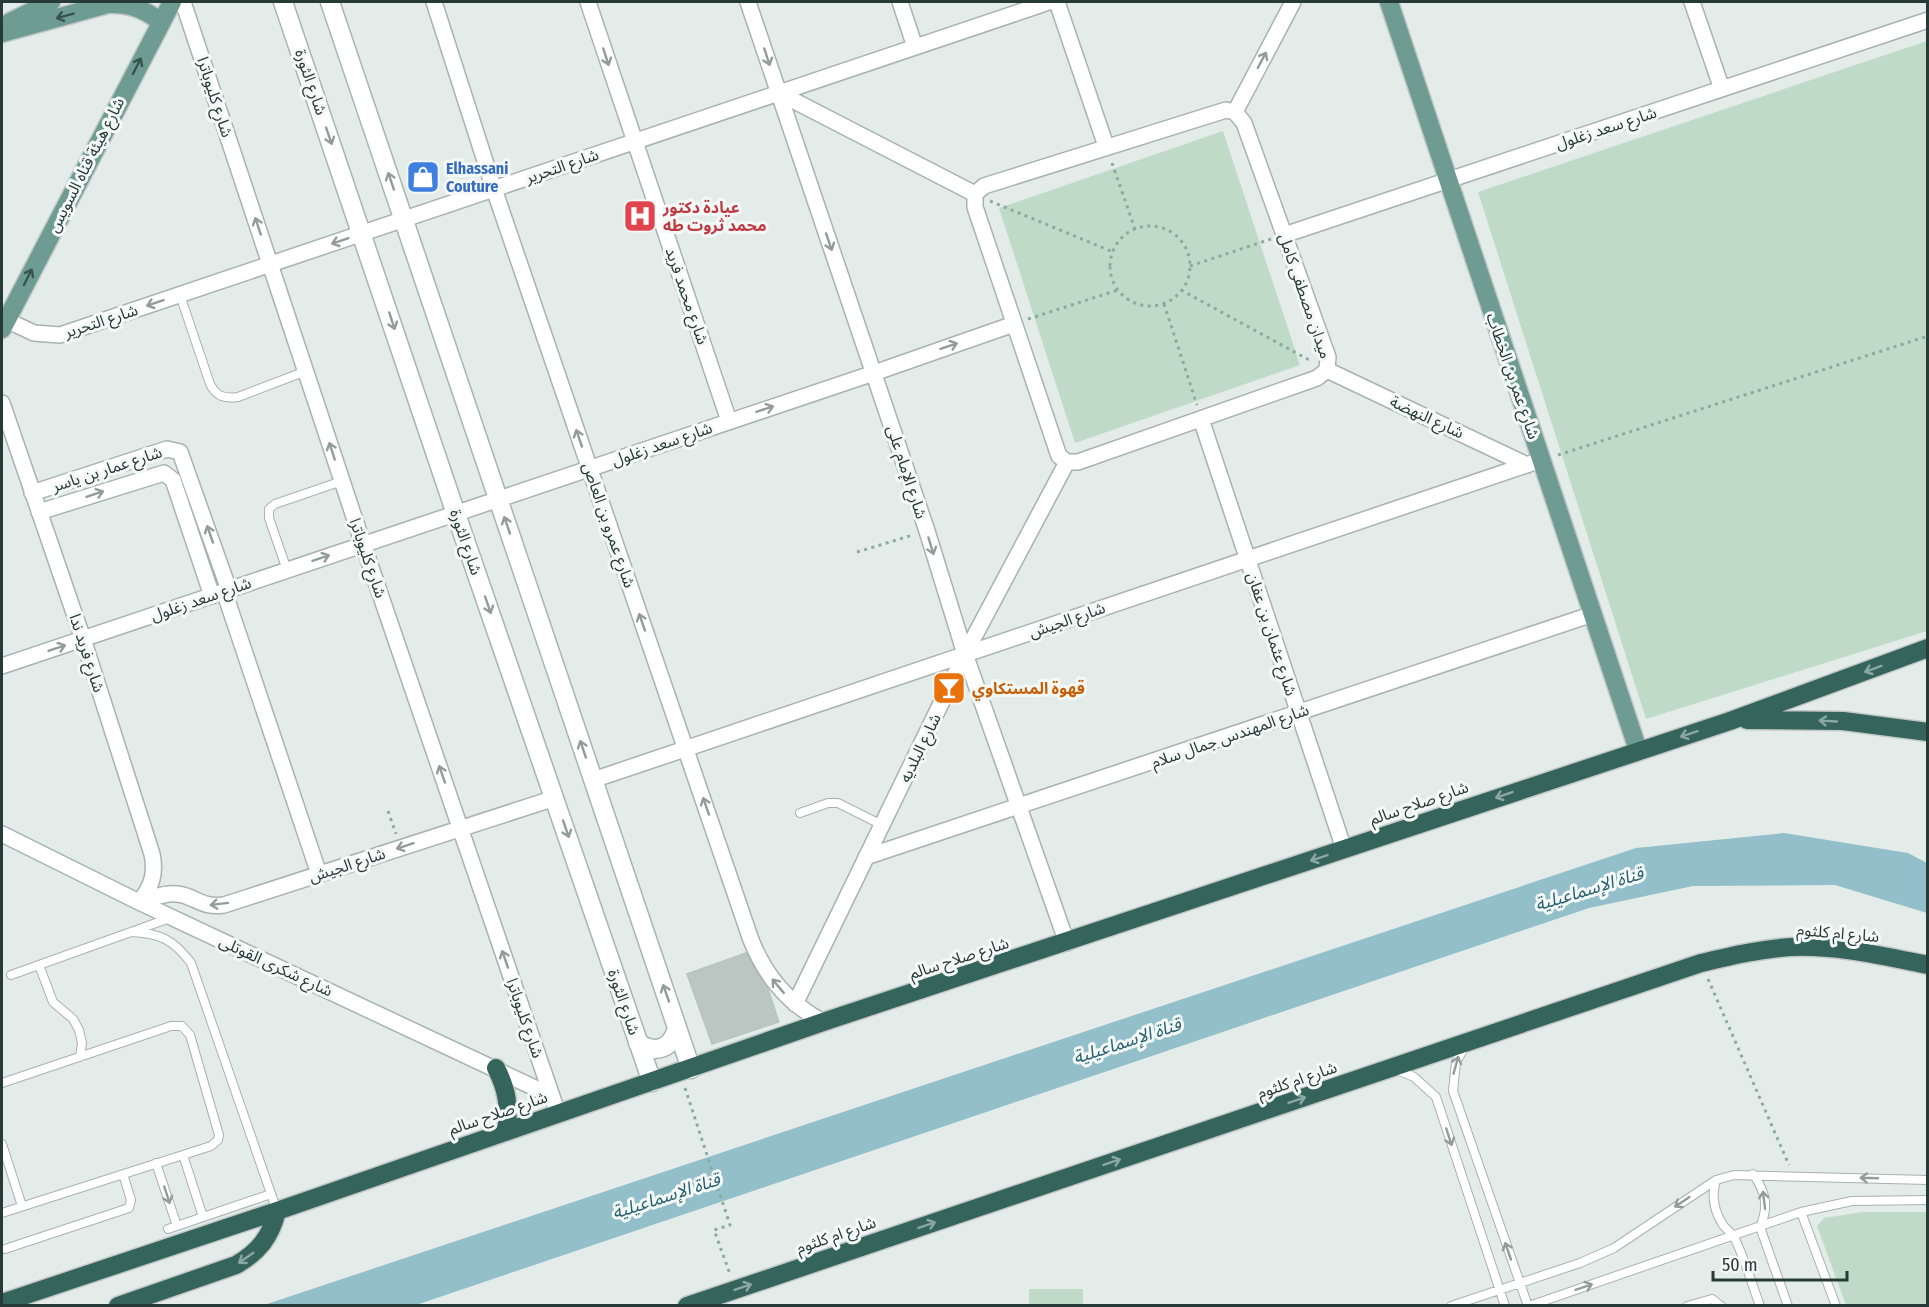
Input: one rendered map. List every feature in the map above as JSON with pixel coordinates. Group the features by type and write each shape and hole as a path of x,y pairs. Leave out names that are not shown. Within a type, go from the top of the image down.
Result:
{"highway":[{"name":"شارع صلاح سالم","path":"2,1303 274,1202 558,1114 823,1023 1730,721 1928,648"},
{"path":"1899,660 1928,660"},
{"path":"1730,721 1843,721 1928,732"},
{"name":"شارع ام كلثوم","path":"687,1305 1701,963 1746,952 1792,947 1838,949 1928,965"},
{"path":"496,1068 502,1079 508,1105 506,1131"},
{"path":"118,1305 236,1265 249,1258 269,1235 274,1202"}],"main road":[{"path":"2,26 51,2"},
{"name":"شارع هيئة قناه السويس","path":"3,322 171,2"},
{"name":"شارع عمر بن الخطاب","path":"1389,2 1448,180 1534,463 1593,614 1638,750"},
{"path":"2,33 108,4 130,5 160,21"}],"street":[{"name":"شارع كليوباترا","path":"183,2 363,544 558,1114"},
{"name":"شارع الثورة","path":"283,2 456,514 652,1082"},
{"path":"330,2 677,1027 686,1071"},
{"name":"شارع عمرو بن العاص","path":"434,2 494,189 759,958 781,991 795,1004 823,1023"},
{"name":"شارع محمد فريد","path":"588,2 729,421"},
{"name":"شارع الإمام على","path":"748,2 927,531 965,654 1067,943"},
{"path":"900,2 915,47"},
{"name":"شارع التحرير","path":"3,322 34,333 60,335 1049,2"},
{"path":"1057,2 1106,146"},
{"path":"1067,462 1059,456 975,207 975,194 984,186 1106,146 1217,111 1235,112 1293,2"},
{"path":"1692,2 1722,89"},
{"name":"شارع سعد زغلول","path":"1284,235 1928,20"},
{"path":"779,93 975,194"},
{"name":"ميدان مصطفى كامل","path":"1067,462 1078,462 1317,378 1327,370 1328,357 1244,123 1235,112"},
{"name":"شارع سعد زغلول","path":"2,666 1014,324"},
{"name":"شارع النهضة","path":"1327,370 1534,463"},
{"name":"شارع فريد ندا","path":"2,403 83,639 154,866 153,881 147,894 139,902"},
{"name":"شارع عثمان بن عفان","path":"1201,419 1344,849"},
{"name":"شارع عمار بن ياسر","path":"32,493 167,449 180,452 221,592 319,874"},
{"name":"شارع البلديه","path":"795,1004 965,654 1067,462"},
{"name":"شارع الجيش","path":"593,780 1534,463"},
{"name":"شارع عمار بن ياسر","path":"39,512 164,473 173,480 221,592"},
{"name":"شارع المهندس جمال سلام","path":"866,857 1593,614"},
{"name":"شارع الجيش","path":"139,902 173,894 185,896 206,905 224,905 555,798"},
{"name":"شارع شكرى القوتلى","path":"2,834 139,902 552,1096"},
{"path":"638,1043 654,1050 663,1048 670,1043 677,1027"}],"lane":[{"path":"180,295 210,384 214,392 221,397 229,399 238,397 306,371"},
{"path":"287,570 269,518 269,509 275,504 342,481"},
{"path":"800,813 828,803 838,803 882,825"},
{"path":"11,975 171,917"},
{"path":"131,932 149,933 166,938 181,949 191,963 274,1202 203,1217 168,1229"},
{"path":"39,965 53,1002 73,1019 80,1030 82,1043 80,1056"},
{"path":"2,1083 171,1026 182,1026 190,1035 219,1135 215,1143 183,1155 2,1213"},
{"path":"1470,1041 1462,1049 1456,1062 1453,1090 1529,1305 1801,1212 1852,1201 1928,1200"},
{"path":"1387,1070 1400,1070 1413,1077 1436,1097 1505,1305"},
{"path":"2,1144 22,1206"},
{"path":"183,1155 203,1217"},
{"path":"156,1163 177,1226"},
{"path":"6,1249 129,1208 132,1203 123,1174"},
{"path":"1451,1305 1580,1263 1614,1248 1716,1180 1734,1174 1928,1180"},
{"path":"1754,1174 1764,1193 1766,1204 1760,1227 1788,1305"},
{"path":"1716,1180 1713,1188 1713,1202 1717,1215 1724,1227 1734,1236 1760,1305"},
{"path":"1801,1212 1836,1305"},
{"path":"1687,1305 1712,1299 1721,1305"}],"path":[{"path":"1106,146 1135,229"},
{"path":"975,194 1113,252"},
{"path":"1154,227 1172,234 1185,248 1190,266 1189,275 1181,290 1164,304 1147,306 1130,301 1118,290 1111,275 1110,260 1113,252 1121,238 1135,229 1154,227"},
{"path":"1190,266 1284,235"},
{"path":"1014,324 1118,290"},
{"path":"1181,290 1327,370"},
{"path":"1164,304 1201,419"},
{"path":"1534,463 1928,336"},
{"path":"857,552 927,531"},
{"path":"388,811 401,847"},
{"path":"1701,963 1794,1175"},
{"path":"686,1071 705,1150 730,1225 714,1230 736,1289"}],"green space":[{"path":"1927,41 1927,631 1646,719 1478,192"},
{"path":"1223,131 1300,365 1075,443 999,208"},
{"path":"1862,1212 1927,1212 1927,1305 1846,1305 1817,1226 1824,1218"},
{"path":"1029,1289 1083,1289 1083,1305 1029,1305"}],"water":[{"name":"قناة الإسماعيلية","path":"1784,833 1908,853 1927,863 1927,913 1835,885 1693,886 1589,908 416,1305 264,1305 1636,848"}],"building":[{"path":"746,953 768,989 779,1022 712,1044 687,974"}],"place":[{"name":"Elhassani Couture","path":"423,177"},
{"name":"عيادة دكتور محمد ثروت طه","path":"640,216"},
{"name":"قهوة المستكاوي","path":"949,688"}]}
